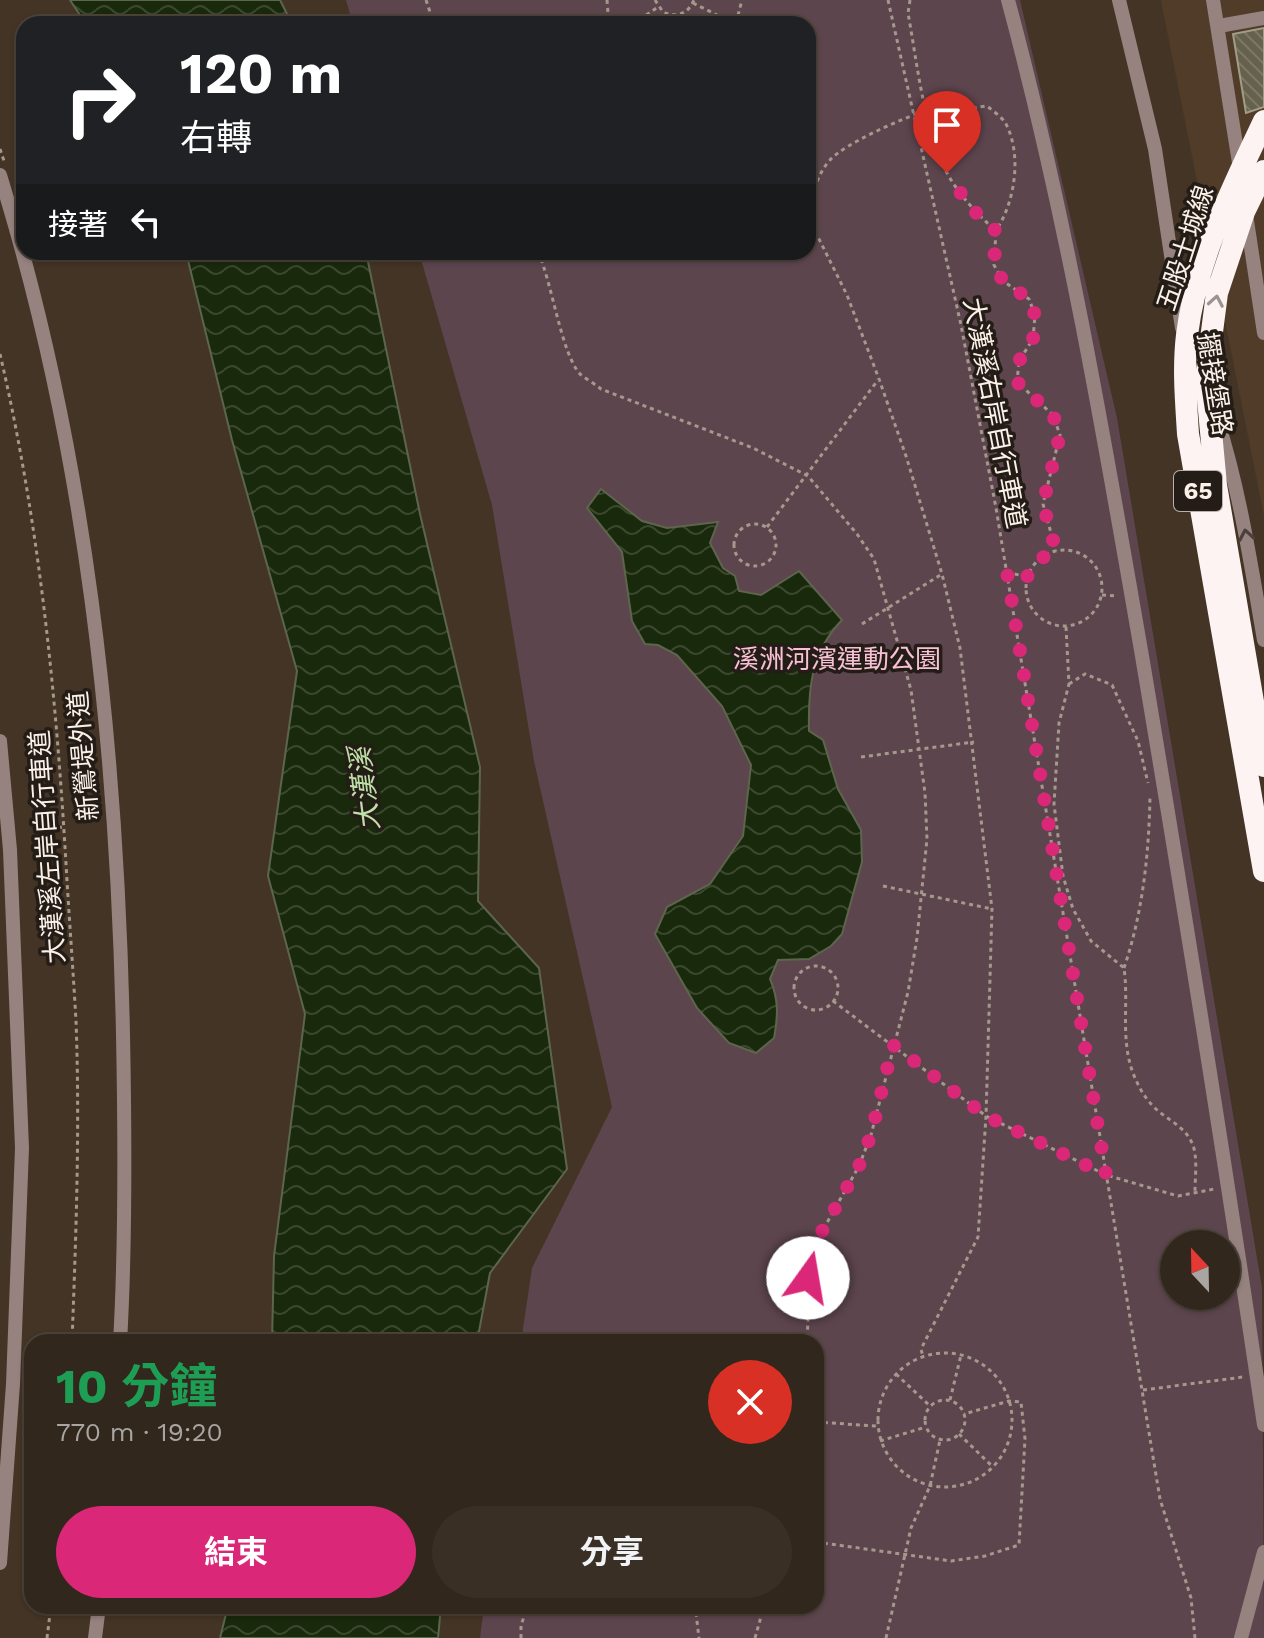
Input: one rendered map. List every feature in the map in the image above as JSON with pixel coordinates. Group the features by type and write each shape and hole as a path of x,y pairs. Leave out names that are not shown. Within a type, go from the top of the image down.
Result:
{"highway":[{"name":"五股土城線","path":"1264,121 1221,213 1197,287 1187,334 1184,386 1188,434 1264,871"},
{"name":"五股土城線","path":"1264,171 1244,212 1217,293 1206,378 1216,485 1264,766"}],"street":[{"path":"1008,0 1025,62 1099,405 1162,775 1264,1425"},
{"name":"擺接堡路","path":"1119,0 1155,149 1187,365 1264,818"},
{"path":"1213,0 1264,333"},
{"path":"1219,26 1264,18"},
{"name":"新鶯堤外道","path":"0,175 16,234"},
{"name":"新鶯堤外道","path":"23,260 43,333 72,473 92,605 112,805 121,948 124,1095 120,1334"},
{"name":"擺接堡路","path":"1178,288 1230,462 1264,640"},
{"path":"0,741 10,850 22,1148 6,1384 0,1563"},
{"path":"1241,1638 1264,1552"},
{"path":"95,1638 98,1614"}],"path":[{"path":"655,0 658,7 669,14 683,13 694,2 720,16"},
{"name":"大漢溪右岸自行車道","path":"888,0 961,325 1007,572 1160,1499 1191,1598 1195,1638"},
{"path":"910,0 908,13 926,110 947,173 971,208 996,231"},
{"path":"645,16 658,7"},
{"path":"938,147 948,121 966,108 987,106 1005,121 1016,166 1003,219 996,231 994,265 1003,281 1029,299 1035,315 1033,339 1019,361 1017,382 1053,415 1060,435 1043,504 1056,551"},
{"path":"816,186 831,158 857,142 926,110"},
{"path":"816,231 847,295 879,379 942,574 960,648 974,742 992,909 986,1116 978,1237 921,1349 923,1357"},
{"path":"542,260 569,353 580,373 601,389 753,448 808,476 874,559 911,690 921,749 927,839 923,895 908,992 871,1135 859,1166 811,1251 807,1334"},
{"name":"大漢溪左岸自行車道","path":"0,354 19,434 41,572 56,701 76,1023 77,1217 72,1334"},
{"path":"767,527 879,379"},
{"path":"746,524 767,527 775,538 775,552 759,566 745,564 735,554 736,534 746,524"},
{"path":"1068,550 1080,553 1091,561 1102,583 1102,595 1097,607 1079,624 1066,627 1054,625 1033,612 1027,601 1027,577 1033,565 1043,556 1068,550"},
{"path":"1007,572 1027,577"},
{"path":"862,624 942,574"},
{"path":"1102,595 1122,597"},
{"path":"1066,627 1069,684 1059,723 1054,804 1063,876 1073,909 1091,941 1124,968"},
{"path":"1069,684 1085,674 1112,685 1138,741 1150,793 1149,850 1133,941 1124,968 1128,996 1125,1008 1126,1052 1144,1097 1173,1121 1194,1145 1195,1192"},
{"path":"861,757 974,742"},
{"path":"34,830 64,827"},
{"path":"1052,845 1059,844"},
{"path":"883,886 992,909"},
{"path":"814,966 833,974 838,987 833,1001 822,1009 802,1005 797,999 794,985 801,972 814,966"},
{"path":"833,1001 986,1116 1106,1175 1178,1196 1217,1189"},
{"path":"942,1353 977,1361 991,1371 1009,1401 1012,1418 1004,1453 980,1478 964,1485 930,1486 913,1480 899,1470 880,1441 879,1407 885,1389 896,1374 923,1357 942,1353"},
{"path":"950,1400 961,1355"},
{"path":"896,1374 930,1406"},
{"path":"1143,1390 1247,1377"},
{"path":"936,1401 957,1403 964,1414 963,1428 959,1434 940,1440 929,1433 926,1412 930,1406 936,1401"},
{"path":"824,1543 951,1561 985,1556 1019,1545 1025,1439 1021,1402 1009,1401 964,1414"},
{"path":"824,1423 878,1426"},
{"path":"880,1441 926,1427"},
{"path":"959,1434 993,1467"},
{"path":"886,1638 911,1528 930,1486 940,1440"},
{"path":"47,1638 50,1614"},
{"path":"521,1638 525,1614"},
{"path":"696,1614 699,1638"},
{"path":"755,1638 762,1614"}],"shaded area":[{"path":"1161,0 1264,0 1264,516 1162,6"}],"green space":[{"name":"溪洲河濱運動公園","path":"346,0 1020,0 1117,418 1262,1288 1264,1638 480,1638 483,1614 824,1614 824,1334 522,1334 532,1268 612,1107 534,761 492,505 421,260 816,260 816,16 351,16"}],"water":[{"path":"70,0 280,0 288,16 81,16"},
{"name":"大漢溪","path":"188,260 368,260 420,514 480,767 478,901 539,968 567,1169 490,1273 479,1334 272,1334 274,1256 305,1014 268,876 297,671 232,440"},
{"path":"601,489 642,521 667,528 718,522 710,543 723,568 735,576 739,591 761,595 799,571 842,620 824,645 814,671 809,700 809,731 823,740 838,789 861,830 862,862 842,934 831,946 809,959 778,960 770,979 777,1008 774,1038 756,1053 729,1043 697,1008 655,934 667,907 710,884 743,836 751,765 722,706 677,655 658,645 645,644 632,621 622,552 587,508"},
{"path":"226,1614 440,1614 438,1638 220,1638"}],"building":[{"path":"1264,28 1264,107 1246,113 1233,34"}],"route":[{"path":"808,1278 811,1251 859,1166 871,1135 893,1045 986,1116 1106,1175 1007,572 1027,577 1033,565 1043,556 1056,551 1043,504 1060,435 1053,415 1017,382 1022,352 1033,339 1035,315 1029,299 1003,281 994,265 996,231 971,208 947,173"}]}
